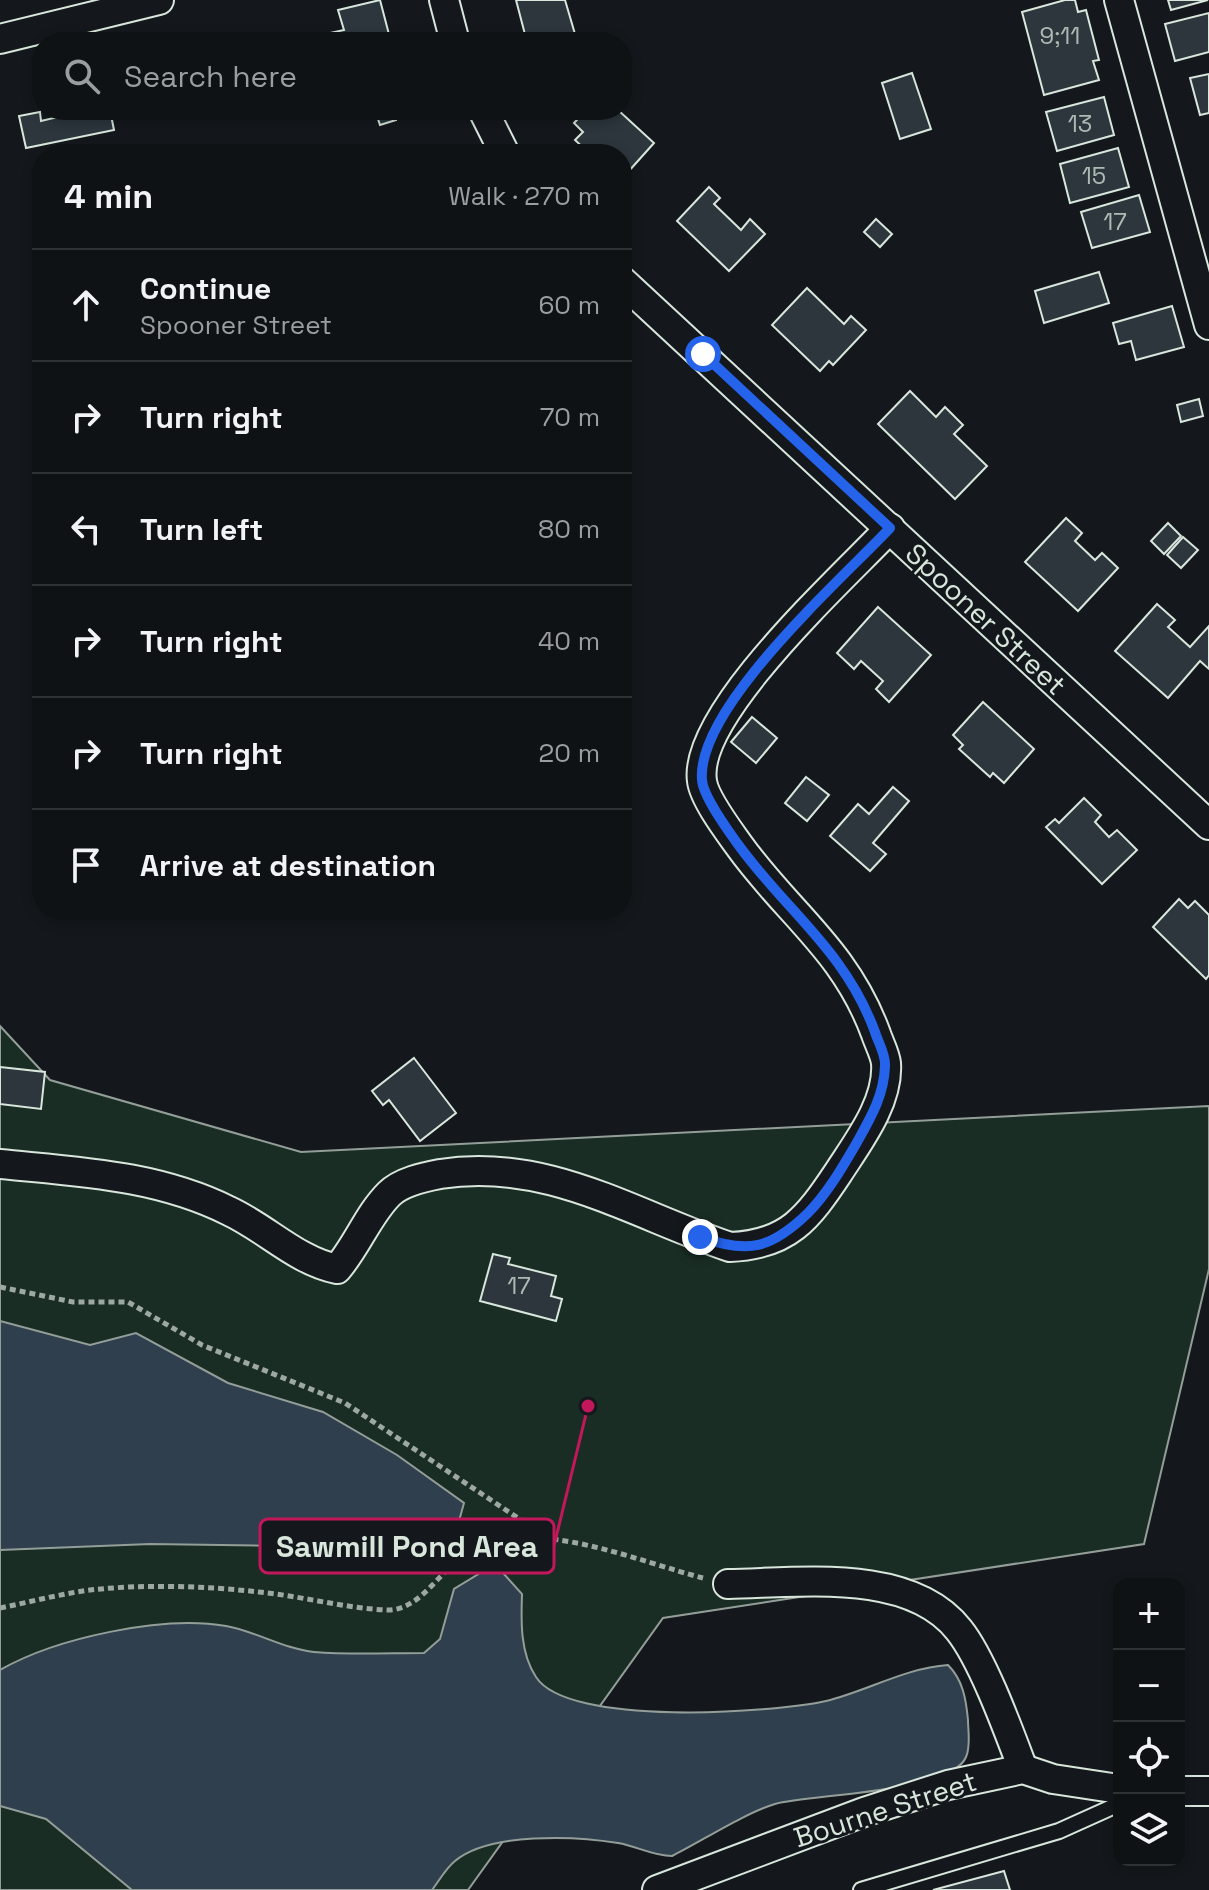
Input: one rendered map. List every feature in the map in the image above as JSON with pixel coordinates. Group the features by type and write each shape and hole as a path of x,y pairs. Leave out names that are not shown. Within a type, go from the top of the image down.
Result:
{"street":[{"path":"0,39 159,0"},
{"path":"444,0 452,32"},
{"path":"1119,0 1209,325"},
{"path":"488,120 500,144"},
{"name":"Spooner Street","path":"632,290 1209,825"},
{"path":"0,1164 99,1173 174,1190 231,1211 319,1265 337,1269 390,1192 423,1177 463,1170 497,1169 533,1174 730,1247 757,1247 785,1236 816,1205 848,1157 878,1104 886,1063 854,984 725,826 702,782 705,753 714,728 737,692 890,528"},
{"path":"728,1584 857,1582 913,1596 945,1615 961,1632 1007,1726 1023,1769"},
{"name":"Bourne Street","path":"657,1890 878,1807 948,1785 1023,1769 1053,1779 1113,1788"},
{"path":"1185,1791 1209,1791"}],"lane":[{"path":"861,1890 1059,1831 1113,1807"}],"path":[{"path":"0,1287 73,1302 128,1302 202,1345 345,1403 549,1538"},
{"path":"0,1608 90,1590 161,1588 258,1591 389,1611 411,1602 472,1549 500,1540 549,1538 602,1547 728,1584"}],"green space":[{"path":"0,1026 50,1080 301,1152 1209,1106 1209,1269 1144,1544 663,1618 468,1890 0,1890"}],"water":[{"path":"0,1321 90,1345 136,1333 228,1383 323,1412 397,1455 464,1503 459,1521 435,1550 394,1566 288,1546 150,1544 0,1550"},
{"path":"495,1564 522,1594 522,1626 527,1658 536,1677 555,1693 587,1704 628,1710 719,1712 762,1709 826,1701 917,1670 948,1665 965,1697 969,1738 966,1757 955,1769 908,1785 763,1808 672,1856 618,1843 580,1839 534,1838 489,1845 455,1861 432,1890 132,1890 46,1819 0,1806 0,1670 23,1658 110,1632 200,1623 226,1626 314,1652 424,1653 440,1639 454,1589"}],"building":[{"path":"380,0 388,32 335,32 344,30 338,10"},
{"path":"516,0 565,0 574,32 524,32"},
{"path":"1075,0 1078,12 1086,10 1099,60 1093,61 1099,80 1044,95 1022,12"},
{"path":"1168,0 1208,0 1171,10"},
{"path":"1209,13 1209,52 1175,61 1165,24"},
{"path":"912,73 931,129 900,139 882,83"},
{"path":"1209,74 1209,113 1200,115 1190,78"},
{"path":"1104,97 1114,135 1057,151 1046,112"},
{"path":"32,114 32,120 112,120 114,130 32,144 26,148 19,116"},
{"path":"378,120 396,120 380,125"},
{"path":"577,120 629,120 654,143 632,168 632,144 579,144 575,140 583,132 574,123"},
{"path":"1118,148 1129,187 1070,203 1060,164"},
{"path":"709,187 720,198 714,204 741,230 750,219 765,234 729,271 677,221"},
{"path":"1139,195 1150,232 1092,248 1081,212"},
{"path":"876,219 892,234 880,247 864,232"},
{"path":"1099,272 1109,303 1044,323 1035,291"},
{"path":"807,288 844,324 851,316 866,330 833,365 829,361 820,371 772,325"},
{"path":"1172,306 1184,347 1136,360 1131,341 1119,344 1113,323"},
{"path":"910,391 936,417 945,407 963,425 954,434 987,466 955,499 878,424"},
{"path":"1199,399 1203,416 1181,422 1177,405"},
{"path":"1066,518 1082,533 1075,541 1095,560 1102,553 1118,568 1078,611 1025,562"},
{"path":"1168,523 1181,536 1164,554 1151,541"},
{"path":"1183,537 1198,550 1181,568 1167,555"},
{"path":"1157,604 1175,620 1168,627 1190,647 1209,626 1209,669 1200,661 1168,698 1115,651"},
{"path":"878,607 931,655 889,702 876,689 883,681 861,661 854,669 837,653"},
{"path":"983,702 1034,749 1004,783 993,773 990,777 959,749 963,745 953,735"},
{"path":"752,717 777,738 756,763 731,742"},
{"path":"806,777 829,795 807,821 785,803"},
{"path":"893,787 909,801 873,843 886,854 870,871 830,836 858,804 869,814"},
{"path":"1084,798 1101,815 1095,822 1109,837 1117,830 1137,850 1102,884 1046,827 1055,819 1059,823"},
{"path":"1179,899 1188,908 1195,901 1209,915 1209,975 1206,979 1153,927"},
{"path":"414,1058 456,1113 420,1141 389,1100 383,1105 372,1091"},
{"path":"0,1067 45,1072 41,1109 0,1104"},
{"path":"493,1254 510,1258 508,1264 556,1276 551,1296 562,1299 556,1321 480,1301"},
{"path":"1004,1871 1010,1890 933,1890"}],"place":[{"name":"Sawmill Pond Area","path":"588,1406"}],"route":[{"path":"700,1237 730,1247 757,1247 785,1236 816,1205 878,1104 886,1063 854,984 801,914 765,879 745,854 725,826 702,782 705,753 714,728 737,692 890,528 703,354"}]}
